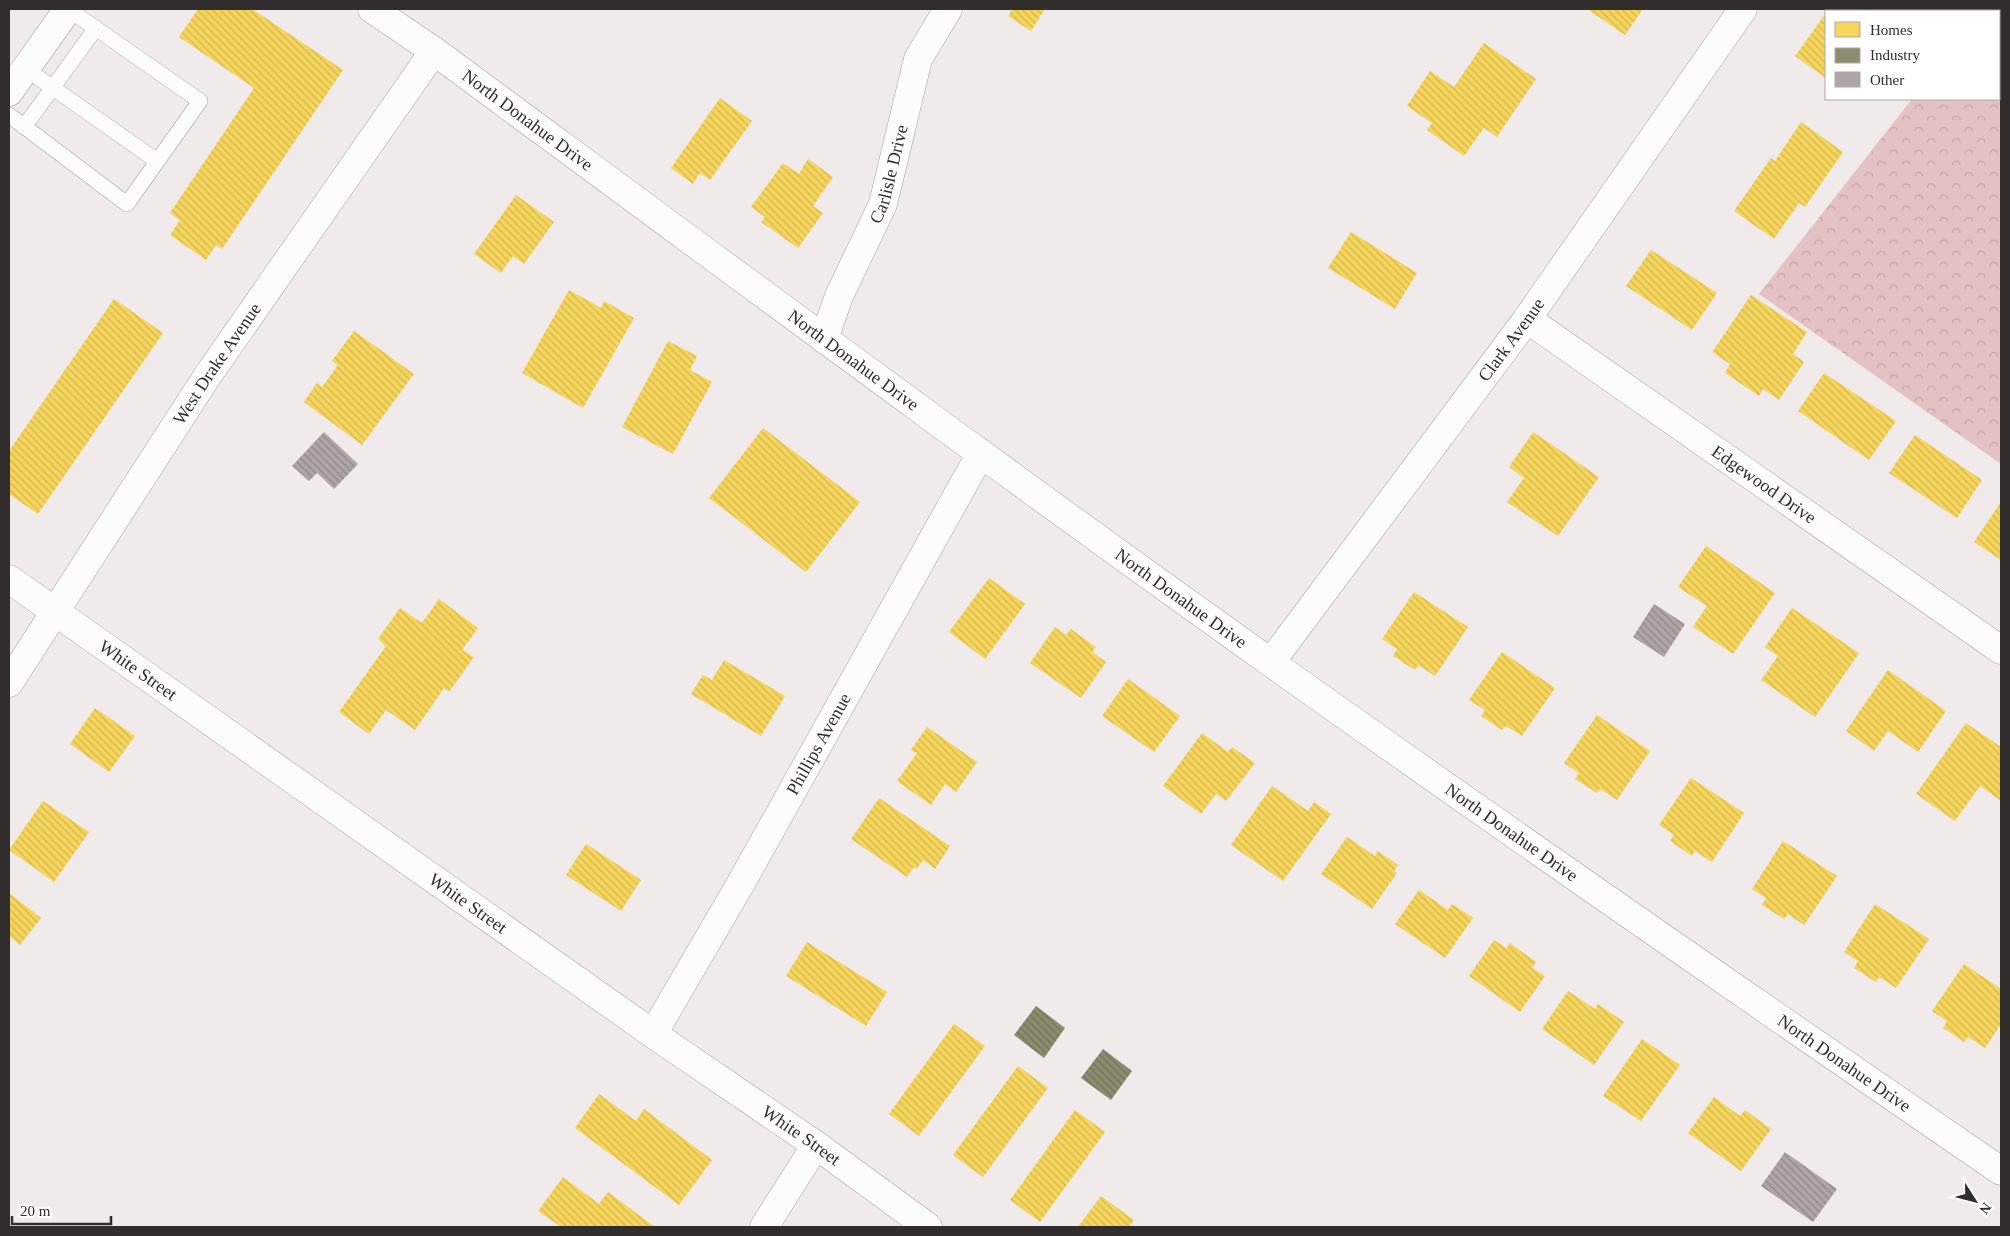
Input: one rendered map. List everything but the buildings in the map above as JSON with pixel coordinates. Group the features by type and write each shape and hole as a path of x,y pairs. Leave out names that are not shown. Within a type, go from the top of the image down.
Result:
{"street":[{"path":"9,92 68,9"},
{"name":"North Donahue Drive","path":"372,9 434,51 981,454 1271,662 1721,979 2001,1171"},
{"name":"Carlisle Drive","path":"824,339 839,296 883,204 918,59 948,9"},
{"name":"Clark Avenue","path":"1271,662 1526,319 1743,9"},
{"name":"West Drake Avenue","path":"9,683 208,375 434,51"},
{"name":"Edgewood Drive","path":"1526,319 2001,650"},
{"name":"Phillips Avenue","path":"653,1034 746,875 981,454"},
{"name":"White Street","path":"9,579 653,1034 816,1146 928,1227"},
{"path":"764,1227 816,1146"}],"lane":[{"path":"9,115 127,204 200,101 68,9"},
{"path":"24,127 96,28"},
{"path":"26,69 157,161"}],"green space":[{"path":"2001,9 2001,464 1759,294 1911,100 2000,100 2000,10 1982,10"}]}
